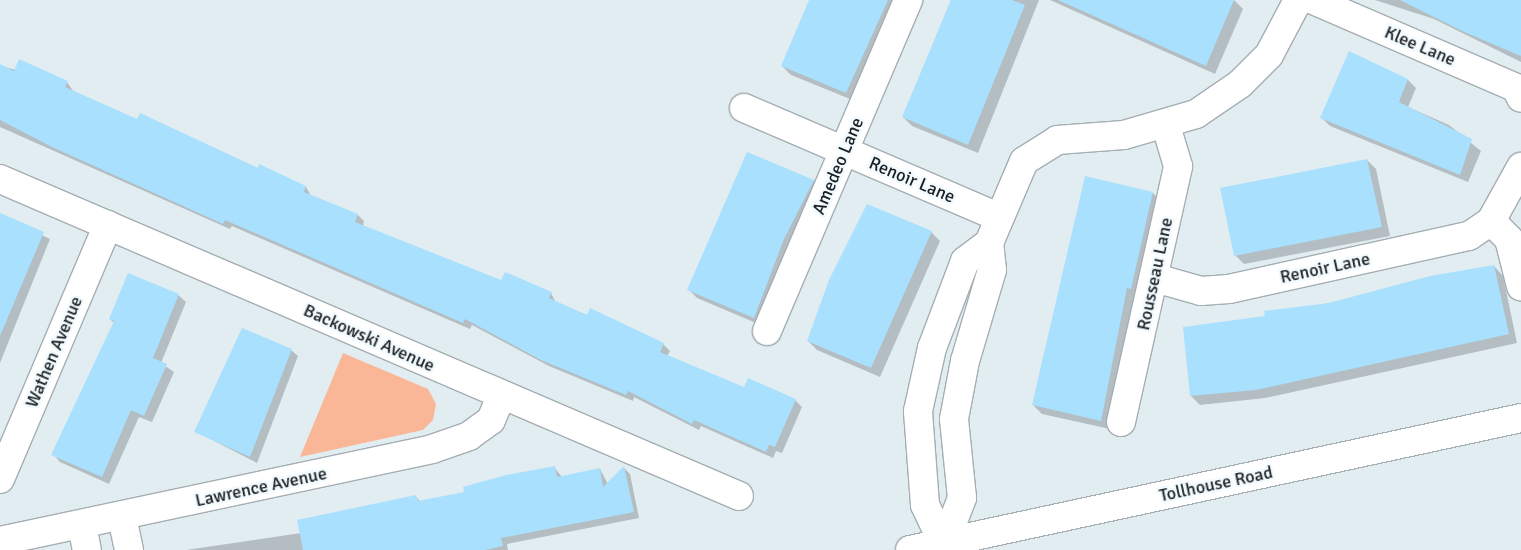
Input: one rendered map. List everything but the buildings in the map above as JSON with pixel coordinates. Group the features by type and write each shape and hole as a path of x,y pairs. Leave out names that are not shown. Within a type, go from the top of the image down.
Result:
{"street":[{"name":"Amedeo Lane","path":"767,331 908,0"},
{"path":"943,547 962,498 954,419 972,338 992,270 988,243 1024,161 1057,140 1124,135 1166,126 1196,114 1240,84 1269,55 1298,0"},
{"name":"Klee Lane","path":"1313,0 1516,88 1521,98"},
{"name":"Renoir Lane","path":"744,108 998,217"},
{"name":"Rousseau Lane","path":"1121,422 1155,278 1178,166 1166,126"},
{"name":"Renoir Lane","path":"1155,278 1201,291 1230,289 1469,236 1491,221 1521,167"},
{"name":"Backowski Avenue","path":"0,179 108,224 501,396 739,496"},
{"path":"1491,221 1509,239 1521,286"},
{"name":"Wathen Avenue","path":"0,479 108,224"},
{"path":"943,547 925,505 918,411 940,327 965,261 988,243"},
{"path":"940,327 972,338"},
{"name":"Lawrence Avenue","path":"0,541 85,538 122,517 432,450 469,436 490,420 501,396"},
{"name":"Tollhouse Road","path":"910,550 943,547 1521,418"},
{"path":"122,517 129,550"}],"shaded area":[{"path":"343,353 428,389 436,404 433,420 423,430 300,457"}]}
